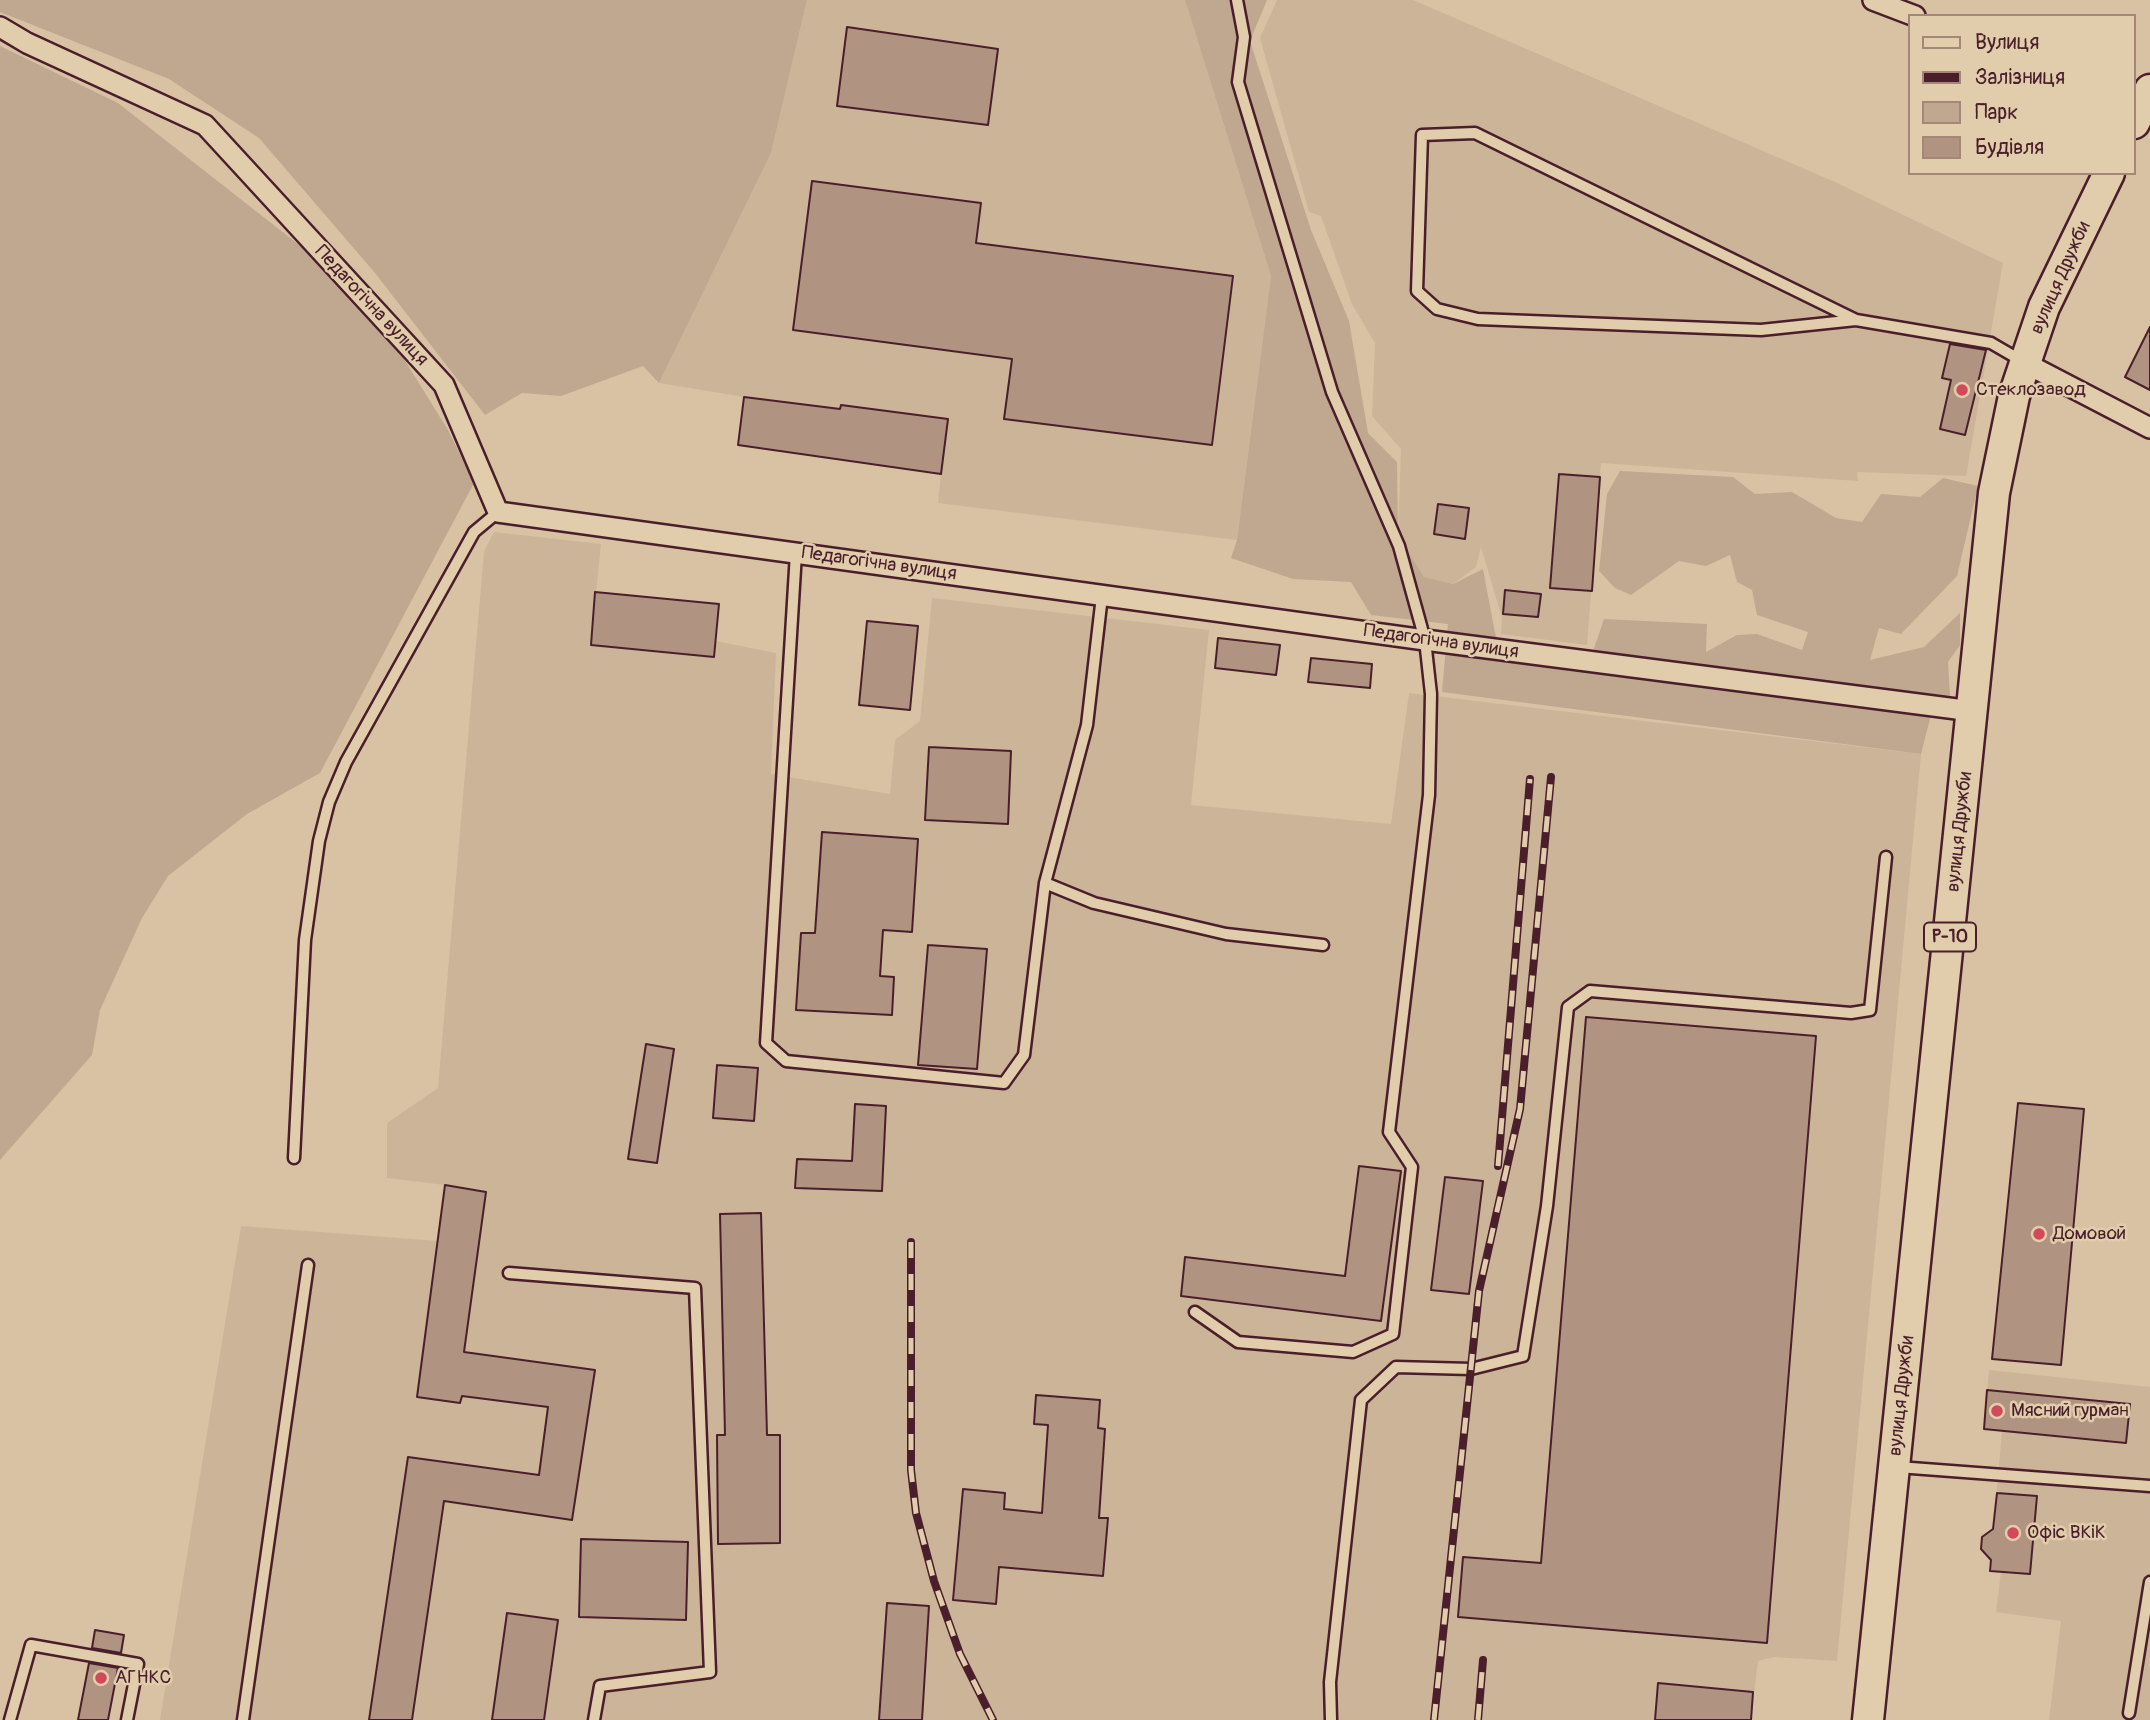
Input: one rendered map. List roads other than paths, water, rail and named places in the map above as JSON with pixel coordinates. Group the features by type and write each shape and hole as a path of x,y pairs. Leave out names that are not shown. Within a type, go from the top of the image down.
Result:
{"main road":[{"name":"вулиця Дружби","path":"1868,1720 1994,493 2014,396 2044,307 2108,175"}],"street":[{"path":"1873,0 1910,14"},
{"name":"Педагогічна вулиця","path":"0,27 205,125 444,385 498,512 1425,640 1972,710"},
{"path":"2025,363 2150,428"}],"lane":[{"path":"1195,1312 1238,1342 1353,1352 1393,1334 1412,1167 1390,1132 1429,795 1432,694 1425,640 1399,547 1332,392 1238,82 1244,37 1237,0"},
{"path":"1856,320 1475,134 1422,135 1417,291 1437,309 1478,319 1761,330 1856,320 1991,343 2025,363"},
{"path":"294,1158 305,940 319,841 329,802 346,762 474,532 498,512"},
{"path":"796,553 766,1042 786,1061 1004,1083 1024,1055 1045,883 1087,725 1102,596"},
{"path":"1331,1720 1330,1682 1361,1400 1396,1367 1471,1369 1523,1356 1547,1206 1568,1007 1590,991 1852,1013 1871,1010 1886,857"},
{"path":"1045,883 1094,903 1226,934 1323,945"},
{"path":"243,1720 308,1265"},
{"path":"509,1273 695,1288 709,1672 600,1686 594,1720"},
{"path":"1894,1466 2150,1486"},
{"path":"2129,1713 2150,1582"},
{"path":"10,1720 31,1645 138,1664 127,1720"}],"railway":[{"path":"1434,1720 1479,1291 1520,1109 1551,777"},
{"path":"1498,1166 1530,779"},
{"path":"911,1242 911,1470 916,1513 934,1581 960,1654 993,1720"},
{"path":"1478,1720 1483,1660"}],"place":[{"name":"Стеклозавод","path":"1962,390"},
{"name":"Домовой","path":"2039,1234"},
{"name":"Мясний гурман","path":"1997,1411"},
{"name":"Офіс ВКіК","path":"2013,1533"},
{"name":"АГНКС","path":"101,1678"}]}
